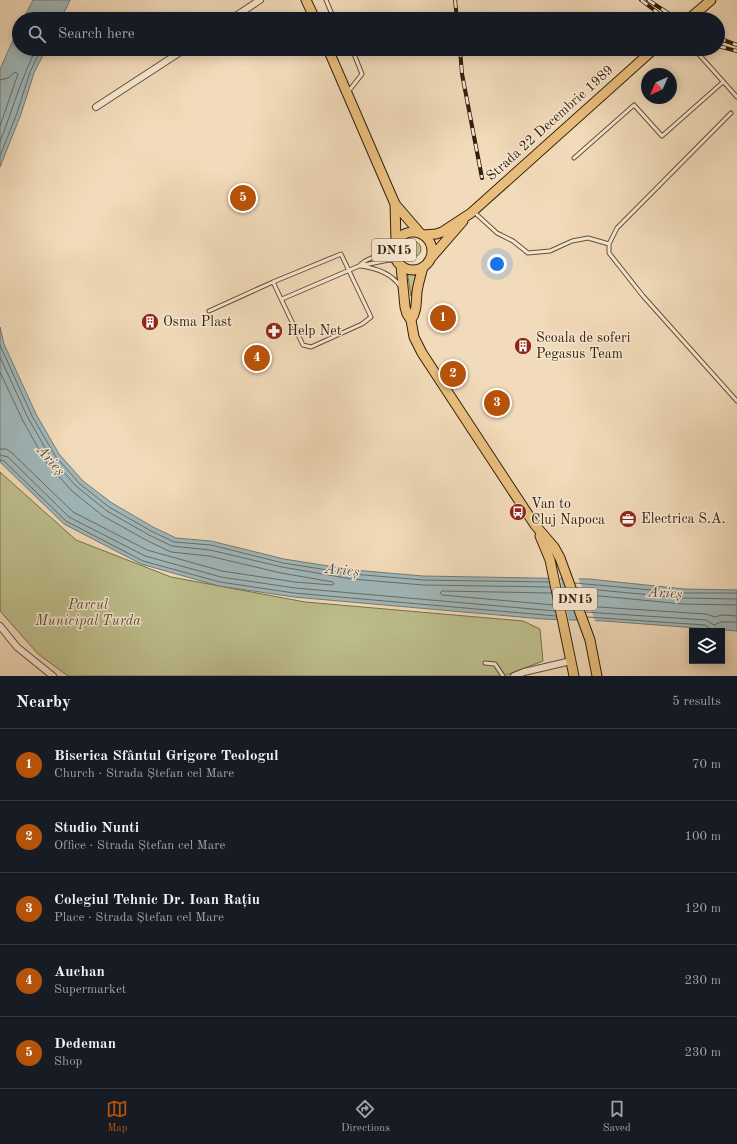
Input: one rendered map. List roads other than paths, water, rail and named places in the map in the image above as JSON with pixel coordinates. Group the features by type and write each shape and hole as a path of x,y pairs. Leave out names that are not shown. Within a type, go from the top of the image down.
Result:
{"main road":[{"path":"306,0 312,12"},
{"path":"697,12 711,0"},
{"name":"DN15","path":"330,56 395,204 431,244 432,251 430,258 425,265 417,292 415,314 410,320"},
{"name":"Strada 22 Decembrie 1989","path":"425,265 465,218 646,56"},
{"name":"DN15","path":"395,204 396,242 394,250 399,263 407,314 414,337 429,364 535,525 554,547 560,558 590,640 597,676"},
{"name":"Strada 22 Decembrie 1989","path":"421,234 436,234 465,218"},
{"name":"DN15","path":"396,242 404,233 410,232 421,234"},
{"name":"DN15","path":"399,263 410,269 416,269 425,265"},
{"name":"DN15","path":"535,525 550,560 574,676"}],"street":[{"path":"242,12 260,0"},
{"path":"96,107 174,56"},
{"path":"0,626 17,646 53,676"},
{"path":"514,676 524,672 571,661"}],"lane":[{"path":"326,0 331,12"},
{"path":"347,94 362,74 355,56"},
{"path":"700,56 737,97"},
{"path":"574,158 634,105 662,136 723,82"},
{"path":"731,113 618,228 610,244 609,254 643,296 737,401"},
{"path":"473,211 497,233 513,241 528,253 550,251 572,242 588,238 610,244"},
{"path":"282,299 358,266 384,252 396,242"},
{"path":"209,311 273,282 341,254 350,270 371,317 362,324 311,347 303,345 273,282"},
{"path":"358,266 389,260 399,263"},
{"path":"358,266 372,267 390,275 403,290"},
{"path":"485,663 495,664 503,676"}],"water":[{"path":"33,0 70,0 64,12 27,12"},
{"path":"12,42 12,56 42,56 34,73 21,114 0,167 0,69"},
{"name":"Arieș","path":"0,327 4,344 36,414 59,454 83,481 112,503 153,527 176,538 211,541 284,559 354,570 423,576 589,579 684,589 737,590 737,631 725,630 725,628 697,628 604,621 543,619 294,597 219,586 141,564 64,524 0,462"}],"railway":[{"path":"455,0 456,12"},
{"path":"641,0 657,12"},
{"path":"648,0 666,12"},
{"path":"725,41 737,45"},
{"path":"725,48 737,51"},
{"path":"461,56 462,74 482,178"}],"place":[{"name":"Dedeman","path":"243,198"},
{"name":"Biserica Sfântul Grigore Teologul","path":"443,318"},
{"name":"Osma Plast","path":"150,322"},
{"name":"Help Net","path":"274,331"},
{"name":"Scoala de soferi Pegasus Team","path":"523,346"},
{"name":"Auchan","path":"257,358"},
{"name":"Studio Nunti","path":"453,374"},
{"name":"Colegiul Tehnic Dr. Ioan Rațiu","path":"497,403"},
{"name":"Van to Cluj Napoca","path":"518,512"},
{"name":"Electrica S.A.","path":"628,519"}],"park label":[{"name":"Parcul Municipal Turda","path":"88,614"}]}
